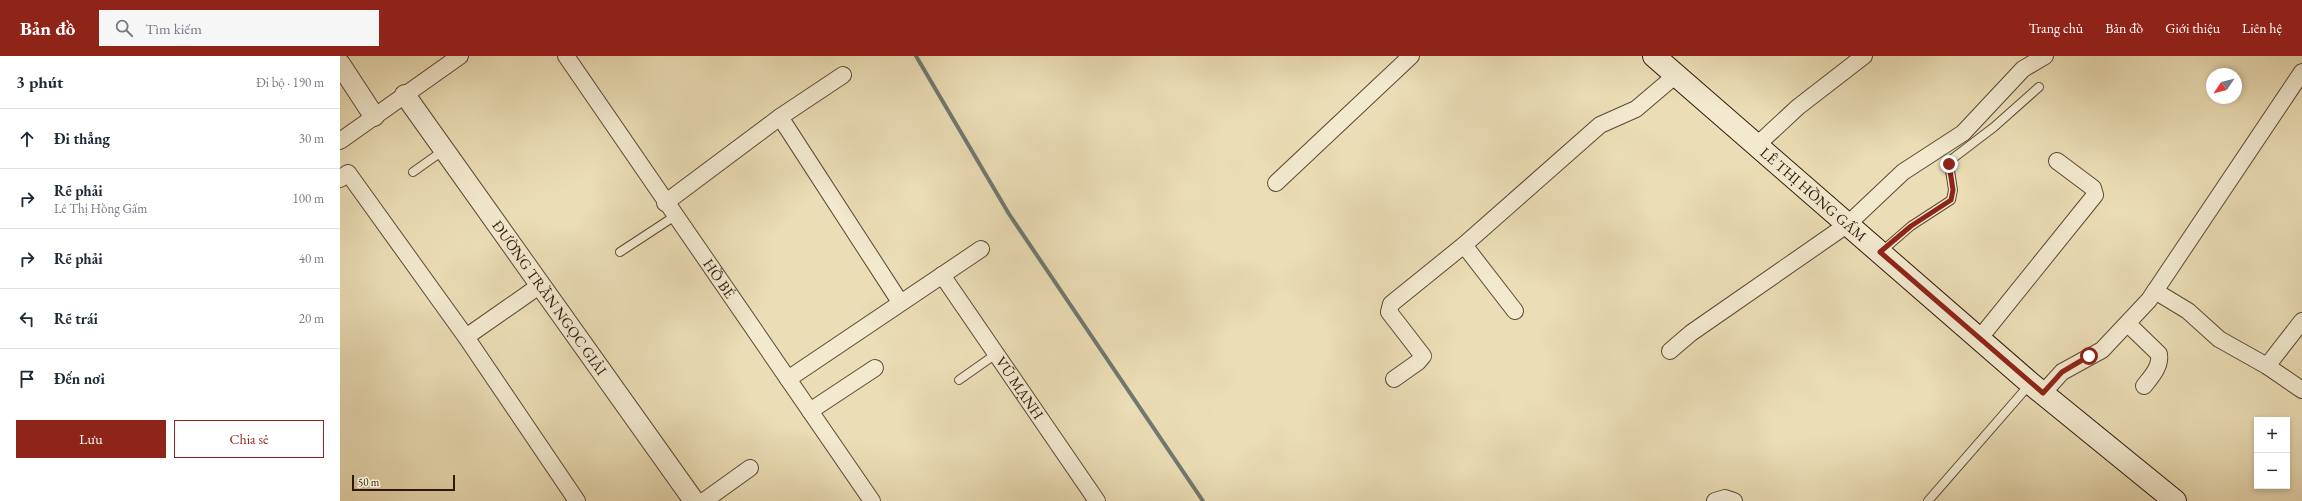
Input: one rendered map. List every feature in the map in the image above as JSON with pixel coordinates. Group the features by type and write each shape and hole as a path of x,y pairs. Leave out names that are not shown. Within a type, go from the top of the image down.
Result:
{"main road":[{"name":"LÊ THỊ HỒNG GẤM","path":"1667,63 1757,145 1979,339 2175,501"}],"street":[{"path":"340,140 460,56"},
{"name":"HỒ BÉ","path":"566,56 665,203 872,501"},
{"path":"1276,183 1411,56"},
{"path":"1757,145 1798,107 1864,56"},
{"path":"1670,351 1691,333 1848,224 1904,172 1963,132 2022,69 2045,56"},
{"path":"1394,379 1418,362 1423,356 1389,312 1389,308 1464,245 1600,125 1636,109 1667,63"},
{"path":"340,64 374,116"},
{"path":"2037,388 2102,350 2128,324 2155,291 2302,72"},
{"path":"665,203 780,117 844,75"},
{"name":"ĐƯỜNG TRẦN NGỌC GIẢI","path":"405,95 539,286 694,501"},
{"path":"780,117 900,302"},
{"path":"1979,339 2095,195 2093,188 2057,161"},
{"path":"340,179 348,173 466,337 577,501"},
{"path":"1464,245 1515,311"},
{"path":"788,379 980,249"},
{"name":"VŨ MẠNH","path":"942,275 1097,501"},
{"path":"466,337 539,286"},
{"path":"2155,291 2188,312 2219,339 2267,366 2302,390"},
{"path":"2267,366 2302,321"},
{"path":"2128,324 2159,354 2160,360 2158,366 2144,386"},
{"path":"810,411 875,368"},
{"path":"704,501 750,468"},
{"path":"1716,501 1725,498 1734,501"}],"lane":[{"path":"1880,252 1911,226 1951,200 1953,190 1949,164 1952,159 1990,130 2039,87"},
{"path":"413,172 444,150"},
{"path":"620,252 675,216"},
{"path":"959,380 996,354"},
{"path":"1928,501 2037,388"}],"waterway":[{"path":"916,56 1009,214 1203,501"}],"route":[{"path":"1949,164 1953,190 1951,200 1911,226 1880,252 2043,393 2062,372 2089,356"}]}
